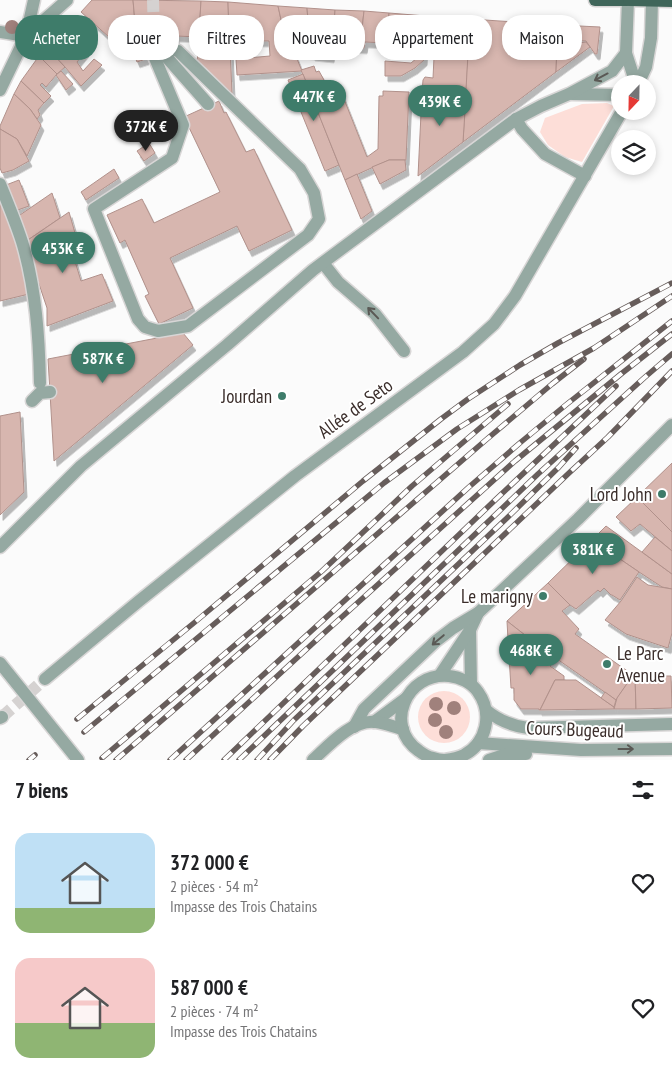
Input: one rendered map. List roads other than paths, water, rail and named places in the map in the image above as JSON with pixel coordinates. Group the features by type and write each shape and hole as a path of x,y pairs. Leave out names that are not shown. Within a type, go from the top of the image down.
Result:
{"main road":[{"path":"594,0 672,1"}],"street":[{"path":"31,15 34,0"},
{"path":"50,15 67,0"},
{"path":"628,0 626,53 634,75"},
{"path":"642,75 646,67 651,38 652,0"},
{"path":"0,32 15,34"},
{"path":"155,39 178,50 300,169 314,193 319,219 308,234 188,326 158,331 145,328 138,319 94,209 172,158 182,125 152,51 155,39"},
{"path":"0,546 81,466 227,345 313,270 516,119 612,71 626,53"},
{"path":"0,90 15,59"},
{"path":"172,60 208,104"},
{"path":"569,94 611,95"},
{"path":"516,119 522,129 545,154 586,176"},
{"name":"Allée de Seto","path":"45,679 139,600 295,476 463,352 494,324 515,296 617,120"},
{"path":"0,184 23,245 35,299 40,351 40,382"},
{"path":"323,263 338,282 375,314 404,351"},
{"path":"32,402 40,393 50,392"},
{"path":"354,727 364,709 436,641 478,613 672,425"},
{"path":"440,675 470,630 478,613"},
{"path":"470,630 471,684"},
{"path":"0,663 78,760"},
{"path":"313,760 346,731 374,722 405,699 418,684 440,675 457,677 471,684 478,691 486,710 487,718 484,731 472,750 451,759 425,757 413,746 403,729 401,716 405,699"},
{"name":"Cours Bugeaud","path":"486,710 516,727 528,728 672,724"},
{"path":"374,722 403,729"},
{"name":"Cours Bugeaud","path":"478,743 580,750 672,749"},
{"path":"489,760 507,754 538,754 580,750"}],"tunnel":[{"path":"153,0 153,15"},
{"path":"2,717 45,679"}],"railway":[{"path":"77,719 363,481 468,399 558,343 672,283"},
{"path":"84,732 384,483 457,429 519,390 594,348 672,296"},
{"path":"170,760 469,487 567,404 672,321"},
{"path":"186,760 515,461 672,334"},
{"path":"239,760 538,474 672,354"},
{"path":"116,760 487,439 584,359"},
{"path":"270,760 303,726 608,437 672,371"},
{"path":"224,760 616,386"},
{"path":"102,758 322,571 412,486 508,404"},
{"path":"257,760 294,720 507,518 576,448"},
{"path":"29,760 35,755"}],"place":[{"name":"Jourdan","path":"282,396"},
{"name":"Lord John","path":"662,494"},
{"name":"Le marigny","path":"543,596"},
{"name":"Le Parc Avenue","path":"607,664"}]}
